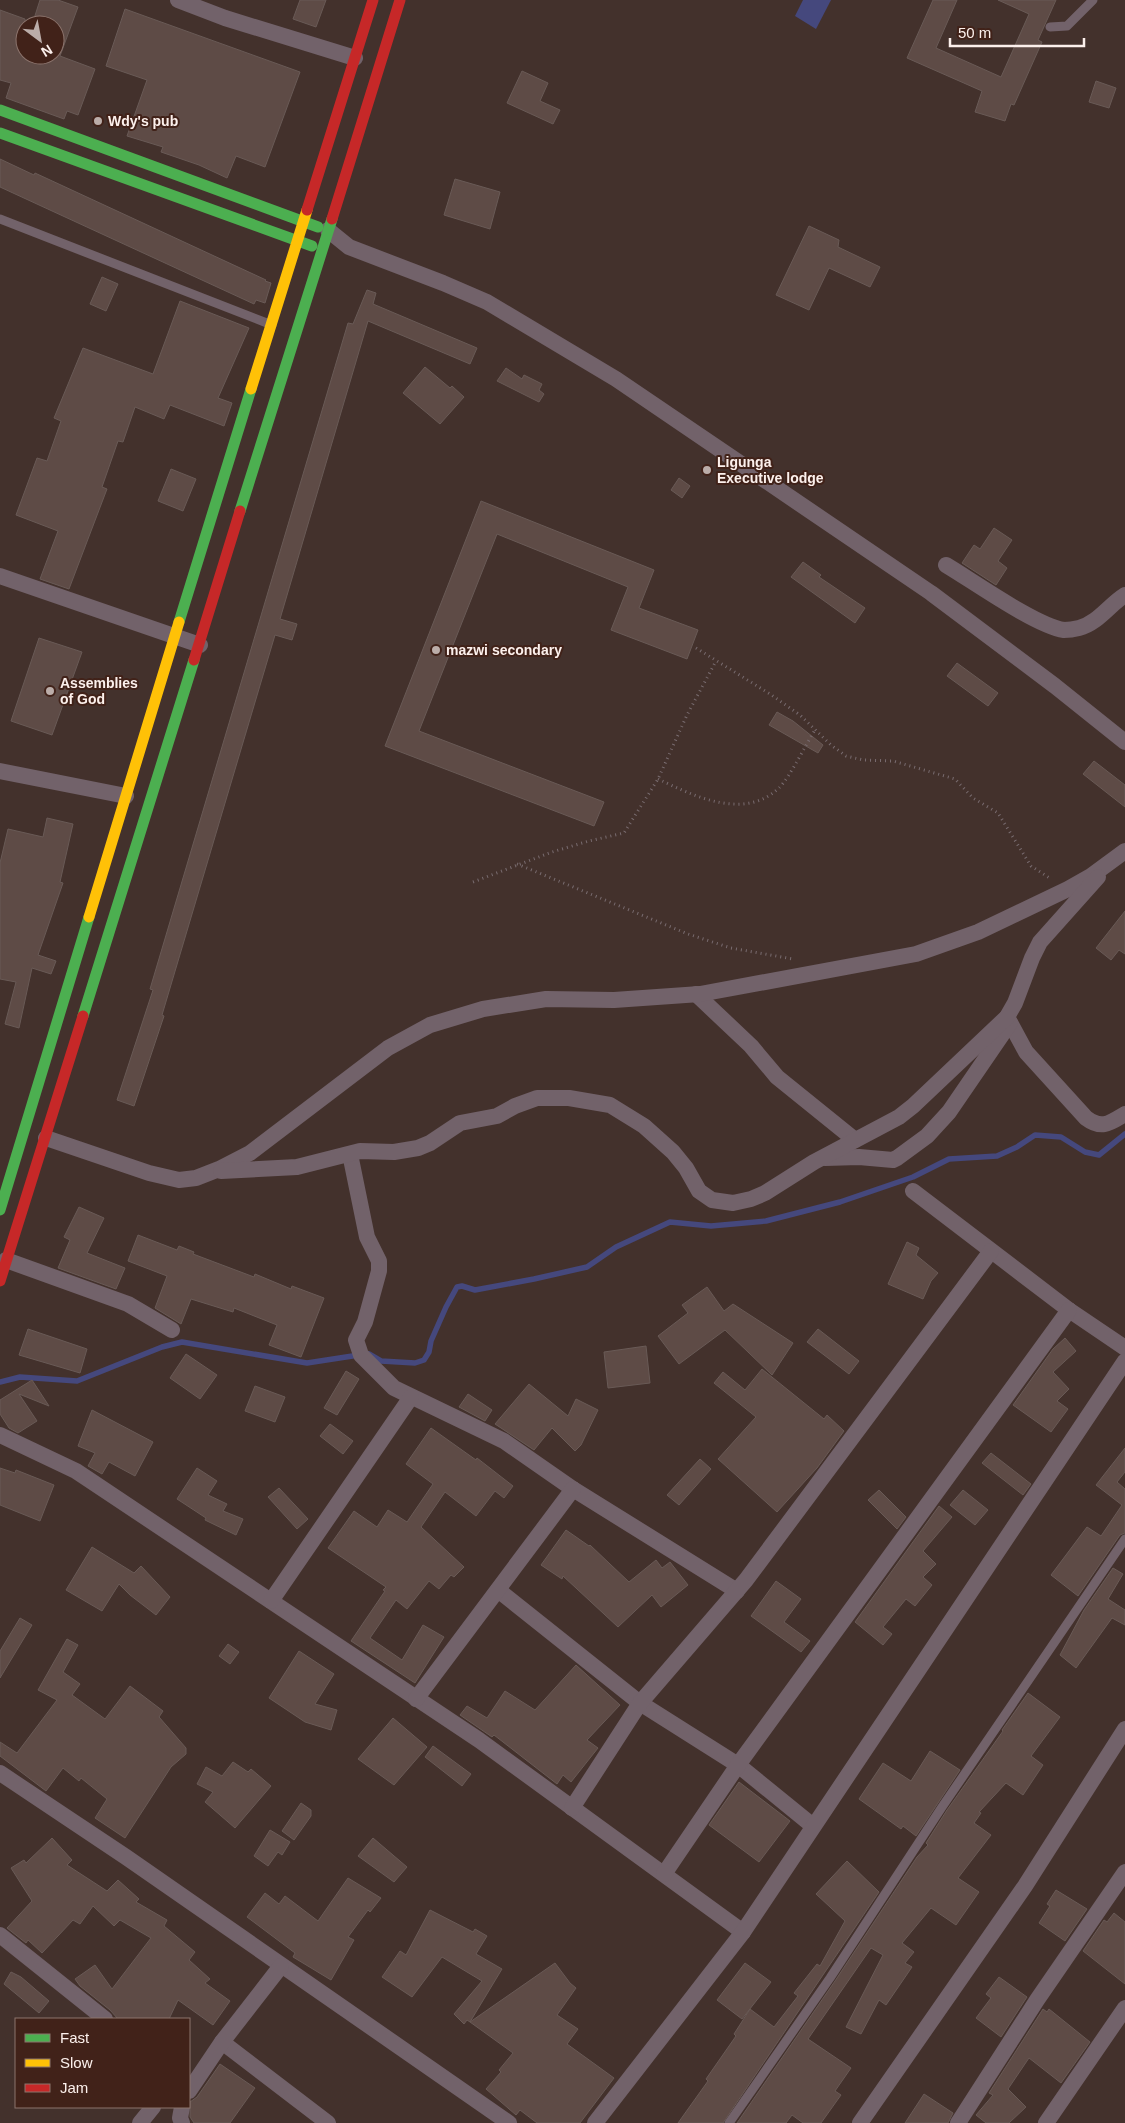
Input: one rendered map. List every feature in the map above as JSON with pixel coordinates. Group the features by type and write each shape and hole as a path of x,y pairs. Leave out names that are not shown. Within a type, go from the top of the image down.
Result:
{"main road":[{"path":"0,1210 174,637 373,0"},
{"path":"0,1281 400,0"},
{"path":"0,110 328,230"},
{"path":"0,133 297,242 323,248"}],"street":[{"path":"178,0 226,18 355,58"},
{"path":"328,230 349,247 487,302 616,379 931,593 1056,686 1125,742"},
{"path":"323,248 349,247"},
{"path":"946,565 1032,617 1064,630 1079,628 1094,621 1125,594"},
{"path":"0,576 200,645"},
{"path":"0,771 126,796"},
{"path":"46,1138 149,1173 179,1180 196,1178 250,1153 388,1048 430,1025 483,1009 546,999 614,1000 696,994 916,954 978,932 1068,889 1091,876 1119,856"},
{"path":"822,1158 860,1157 893,1160 927,1136 949,1112 1008,1020 1040,942 1119,856"},
{"path":"696,994 740,1035 777,1077 856,1140"},
{"path":"212,1172 297,1167 360,1151 394,1152 418,1148 430,1143 460,1123 497,1116 515,1106 537,1098 569,1098 610,1105 644,1126 673,1152 686,1168 699,1191 712,1200 733,1203 751,1199 899,1117 1008,1020"},
{"path":"1008,1020 1026,1052 1086,1118 1096,1125 1101,1125 1125,1114"},
{"path":"350,1154 367,1237 379,1261 379,1271 365,1322 356,1340 356,1346 361,1355 373,1369 394,1388 504,1441 573,1489 737,1591"},
{"path":"913,1191 1069,1310 1125,1348"},
{"path":"572,1808 640,1703 737,1591 991,1251"},
{"path":"6,1260 128,1304 172,1330"},
{"path":"664,1874 738,1765 1069,1310"},
{"path":"595,2123 743,1932 1125,1361"},
{"path":"271,1601 411,1397"},
{"path":"0,1436 76,1471 271,1601 479,1740 743,1932"},
{"path":"416,1699 573,1489"},
{"path":"498,1590 640,1703 738,1765 813,1826"},
{"path":"860,2123 1025,1886 1125,1729"},
{"path":"0,1773 126,1857 509,2123"},
{"path":"958,2123 1037,2000 1125,1872"},
{"path":"0,1935 104,2018"},
{"path":"190,2088 222,2042 281,1966"},
{"path":"1046,2123 1125,2008"},
{"path":"222,2042 328,2123"},
{"path":"140,2123 152,2108"},
{"path":"182,2108 180,2118 182,2123"}],"lane":[{"path":"1050,27 1067,26 1093,0"},
{"path":"0,219 273,325"},
{"path":"730,2123 830,1978 942,1807 1125,1539"}],"path":[{"path":"696,648 800,715 831,745 846,756 863,760 893,761 956,779 973,798 998,813 1031,866 1068,889"},
{"path":"473,882 517,864 589,841 624,833 658,778 687,715 716,661"},
{"path":"658,778 692,795 719,803 750,804 766,797 779,788 815,730"},
{"path":"517,864 688,934 731,948 794,959"}],"water":[{"path":"803,0 831,0 816,29 795,16"}],"building":[{"path":"40,0 58,0 78,7 65,42 65,15 35,15"},
{"path":"300,0 326,0 316,27 293,19"},
{"path":"933,0 957,0 936,48 1001,77 1029,14 998,0 1056,0 1038,40 1042,42 1014,105 1011,104 1005,121 975,112 982,91 907,58"},
{"path":"125,9 300,72 265,167 236,156 227,178 199,165 161,152 163,147 127,136 147,80 106,66"},
{"path":"0,10 15,15 15,65 65,65 65,58 95,69 78,115 67,111 64,119 6,98 11,83 0,80"},
{"path":"522,71 548,83 540,101 560,110 553,124 507,103"},
{"path":"1096,81 1116,88 1109,108 1089,102"},
{"path":"0,159 34,175 35,173 266,280 271,283 265,303 256,300 254,304 0,187"},
{"path":"455,179 500,192 490,229 444,215"},
{"path":"809,226 839,240 838,247 880,267 870,287 829,268 809,310 776,295"},
{"path":"102,277 118,284 106,311 90,304"},
{"path":"367,290 376,293 373,304 477,348 470,364 368,321 280,619 297,624 292,640 275,635 162,1015 164,1016 134,1106 117,1100 153,990 150,989 348,323 353,324"},
{"path":"180,301 249,328 218,398 232,403 224,426 170,405 164,419 135,407 123,442 118,441 102,487 107,489 69,589 40,579 58,531 16,515 37,458 47,461 61,421 54,418 83,348 153,374"},
{"path":"425,367 464,397 440,424 403,393"},
{"path":"506,368 522,379 524,375 542,384 539,390 544,394 539,402 497,381"},
{"path":"171,469 196,479 183,511 158,501"},
{"path":"679,478 690,486 682,498 671,490"},
{"path":"481,501 654,570 639,608 698,630 687,659 611,630 628,587 497,534 419,731 604,802 594,826 385,746"},
{"path":"994,528 1012,540 998,561 1007,568 996,585 962,563 974,545 980,549"},
{"path":"803,562 821,575 819,577 865,608 855,623 791,577"},
{"path":"39,638 82,652 52,735 11,721"},
{"path":"957,663 998,693 988,706 947,676"},
{"path":"777,712 793,721 823,745 818,753 769,725"},
{"path":"1094,761 1125,785 1125,807 1083,774"},
{"path":"47,818 73,824 60,882 63,883 38,955 56,961 51,974 32,968 19,1028 5,1024 16,982 0,979 0,863 8,829 43,837"},
{"path":"1125,911 1125,954 1119,950 1111,960 1096,948"},
{"path":"79,1207 104,1218 87,1253 125,1268 116,1289 58,1268 70,1240 64,1237"},
{"path":"138,1235 177,1250 179,1246 194,1252 193,1254 254,1277 255,1274 291,1289 292,1286 324,1298 301,1357 269,1345 277,1325 234,1308 233,1312 191,1299 181,1324 155,1308 167,1276 128,1261"},
{"path":"907,1242 919,1248 916,1255 938,1273 931,1281 923,1299 888,1284"},
{"path":"707,1287 724,1311 733,1304 793,1343 772,1375 725,1330 679,1364 658,1336 688,1313 682,1305"},
{"path":"28,1329 87,1349 80,1373 19,1355"},
{"path":"818,1329 859,1361 849,1374 807,1342"},
{"path":"1065,1338 1076,1351 1053,1372 1069,1389 1057,1401 1068,1409 1051,1432 1013,1405 1053,1349"},
{"path":"646,1346 650,1383 608,1388 604,1352"},
{"path":"186,1354 217,1375 200,1399 170,1378"},
{"path":"762,1369 824,1419 827,1415 844,1431 817,1468 777,1512 718,1459 756,1417 714,1383 723,1372 745,1390"},
{"path":"346,1371 359,1379 337,1415 324,1408"},
{"path":"32,1380 49,1406 19,1394 37,1421 18,1433 9,1428 0,1414 0,1400"},
{"path":"529,1384 568,1416 576,1399 598,1410 581,1445 575,1451 552,1428 534,1450 495,1424"},
{"path":"255,1386 285,1397 275,1422 245,1411"},
{"path":"468,1394 492,1410 485,1421 459,1407"},
{"path":"92,1410 153,1442 135,1476 109,1462 102,1474 88,1466 95,1453 78,1446"},
{"path":"330,1424 353,1441 343,1454 320,1436"},
{"path":"431,1428 476,1460 477,1458 513,1486 504,1498 495,1491 476,1516 445,1492 421,1527 464,1567 454,1577 451,1575 439,1589 429,1581 407,1609 396,1600 370,1638 402,1660 423,1625 444,1637 415,1683 351,1641 386,1587 328,1548 354,1511 377,1527 388,1510 407,1522 433,1484 406,1464"},
{"path":"1125,1448 1125,1472 1117,1482 1125,1489 1125,1533 1120,1535 1078,1596 1051,1575 1087,1527 1101,1536 1122,1505 1096,1485"},
{"path":"991,1453 1031,1484 1023,1495 982,1463"},
{"path":"700,1459 711,1469 679,1505 667,1495"},
{"path":"0,1468 15,1473 16,1470 54,1485 40,1521 0,1505"},
{"path":"197,1468 217,1481 208,1495 227,1504 223,1511 243,1519 236,1535 205,1520 206,1518 177,1499"},
{"path":"279,1488 308,1519 297,1529 268,1497"},
{"path":"879,1490 906,1517 897,1529 868,1500"},
{"path":"963,1490 988,1510 975,1525 950,1505"},
{"path":"939,1506 952,1517 923,1551 936,1564 923,1577 932,1585 915,1606 906,1599 883,1627 892,1634 883,1645 855,1622"},
{"path":"566,1530 590,1545 629,1582 656,1560 662,1568 670,1562 688,1585 661,1607 652,1595 618,1627 563,1576 562,1579 541,1565"},
{"path":"92,1547 134,1573 141,1566 170,1597 156,1615 119,1584 102,1611 66,1590"},
{"path":"1113,1568 1123,1574 1108,1599 1125,1610 1125,1625 1112,1618 1076,1668 1060,1655 1084,1610"},
{"path":"776,1581 801,1599 784,1622 810,1641 801,1652 751,1616"},
{"path":"20,1618 32,1625 0,1678 0,1651"},
{"path":"67,1639 78,1645 63,1672 80,1684 72,1695 105,1719 130,1686 163,1711 159,1717 186,1748 186,1754 171,1767 125,1838 95,1818 107,1799 81,1778 79,1781 63,1768 46,1791 0,1756 0,1742 17,1753 57,1700 38,1690"},
{"path":"228,1644 239,1652 230,1664 219,1656"},
{"path":"299,1651 334,1674 315,1704 337,1710 331,1730 305,1722 269,1698"},
{"path":"576,1665 620,1705 587,1740 598,1748 571,1782 563,1775 557,1784 494,1735 492,1737 460,1715 467,1706 487,1718 505,1691 535,1710"},
{"path":"1028,1693 1060,1717 1031,1756 1043,1765 1023,1795 1006,1783 979,1812 981,1813 974,1823 991,1835 958,1878 979,1892 956,1925 931,1908 902,1943 914,1952 905,1963 912,1967 886,2005 879,2000 861,2034 846,2027 883,1955 871,1948 808,2039 851,2068 835,2091 841,2095 821,2123 803,2123 792,2115 786,2123 737,2123 835,1981 917,1857 928,1845 926,1843 947,1810"},
{"path":"393,1718 427,1747 394,1785 358,1759"},
{"path":"433,1746 471,1774 462,1786 425,1757"},
{"path":"930,1751 960,1770 916,1836 903,1826 901,1829 859,1799 883,1763 911,1781"},
{"path":"233,1762 248,1772 251,1769 271,1786 235,1828 205,1802 213,1792 197,1784 206,1767 222,1776"},
{"path":"739,1782 790,1821 759,1862 709,1825"},
{"path":"301,1803 311,1810 311,1816 294,1840 282,1831"},
{"path":"270,1830 290,1842 282,1855 278,1852 268,1866 254,1856"},
{"path":"52,1838 72,1860 67,1865 107,1891 118,1880 139,1899 136,1902 167,1920 164,1926 195,1952 189,1960 210,1979 205,1983 230,2001 213,2025 178,2000 169,2018 117,2018 80,1986 75,1979 95,1965 112,1989 151,1938 120,1920 114,1926 93,1906 80,1924 73,1920 42,1953 28,1940 26,1943 7,1928 32,1901 11,1868 24,1860 26,1863"},
{"path":"373,1838 407,1867 394,1882 358,1856"},
{"path":"847,1861 879,1892 723,2123 678,2123 708,2081 706,2079 736,2036 734,2034 750,2009 774,2027 798,1996 794,1993 817,1964 820,1966 845,1921 816,1894"},
{"path":"348,1878 381,1898 370,1912 368,1910 348,1937 354,1940 331,1980 293,1957 295,1953 247,1917 265,1893 279,1904 285,1896 318,1921"},
{"path":"1056,1890 1087,1909 1065,1941 1039,1923 1050,1906 1047,1904"},
{"path":"430,1910 473,1932 475,1929 487,1936 476,1954 502,1969 470,2022 467,2020 464,2024 454,2014 482,1981 442,1957 412,1997 382,1977 400,1951 406,1955"},
{"path":"1114,1913 1125,1922 1125,1984 1083,1951 1104,1920 1107,1922"},
{"path":"555,1963 576,1988 557,2015 578,2029 567,2044 614,2078 580,2123 537,2123 520,2110 516,2115 486,2089 501,2072 499,2070 513,2053 470,2022"},
{"path":"745,1963 771,1982 742,2019 717,2000"},
{"path":"11,1972 21,1977 49,2001 39,2013 4,1984"},
{"path":"999,1977 1027,1997 1001,2037 976,2018 991,1998 986,1994"},
{"path":"1043,2009 1047,2012 1049,2009 1090,2042 1061,2083 1029,2058 1008,2089 1026,2107 1009,2123 986,2123 976,2115 993,2095 989,2093"},
{"path":"220,2064 255,2088 230,2123 194,2123 190,2117 190,2102 197,2097"},
{"path":"924,2094 953,2113 948,2123 905,2123"}],"waterway":[{"path":"369,1354 381,1361 415,1363 424,1360 429,1352 431,1341 446,1307 457,1287 462,1286 475,1290 587,1267 616,1247 670,1222 711,1226 766,1221 840,1202 913,1177 949,1159 997,1156 1017,1147 1035,1135 1061,1137 1085,1152 1099,1155 1125,1134"},
{"path":"0,1382 20,1377 77,1381 162,1347 182,1342 307,1363 359,1355"}],"traffic: fast":[{"path":"0,110 318,227"},
{"path":"0,133 312,246"},
{"path":"240,511 332,219"},
{"path":"179,622 251,389"},
{"path":"83,1016 194,660"},
{"path":"0,1210 89,917"}],"traffic: slow":[{"path":"251,389 307,210"},
{"path":"89,917 179,622"}],"traffic: jam":[{"path":"307,210 373,0"},
{"path":"332,219 400,0"},
{"path":"194,660 240,511"},
{"path":"0,1281 83,1016"}],"place":[{"name":"Wdy's pub","path":"98,121"},
{"name":"Ligunga Executive lodge","path":"707,470"},
{"name":"mazwi secondary","path":"436,650"},
{"name":"Assemblies of God","path":"50,691"}]}
